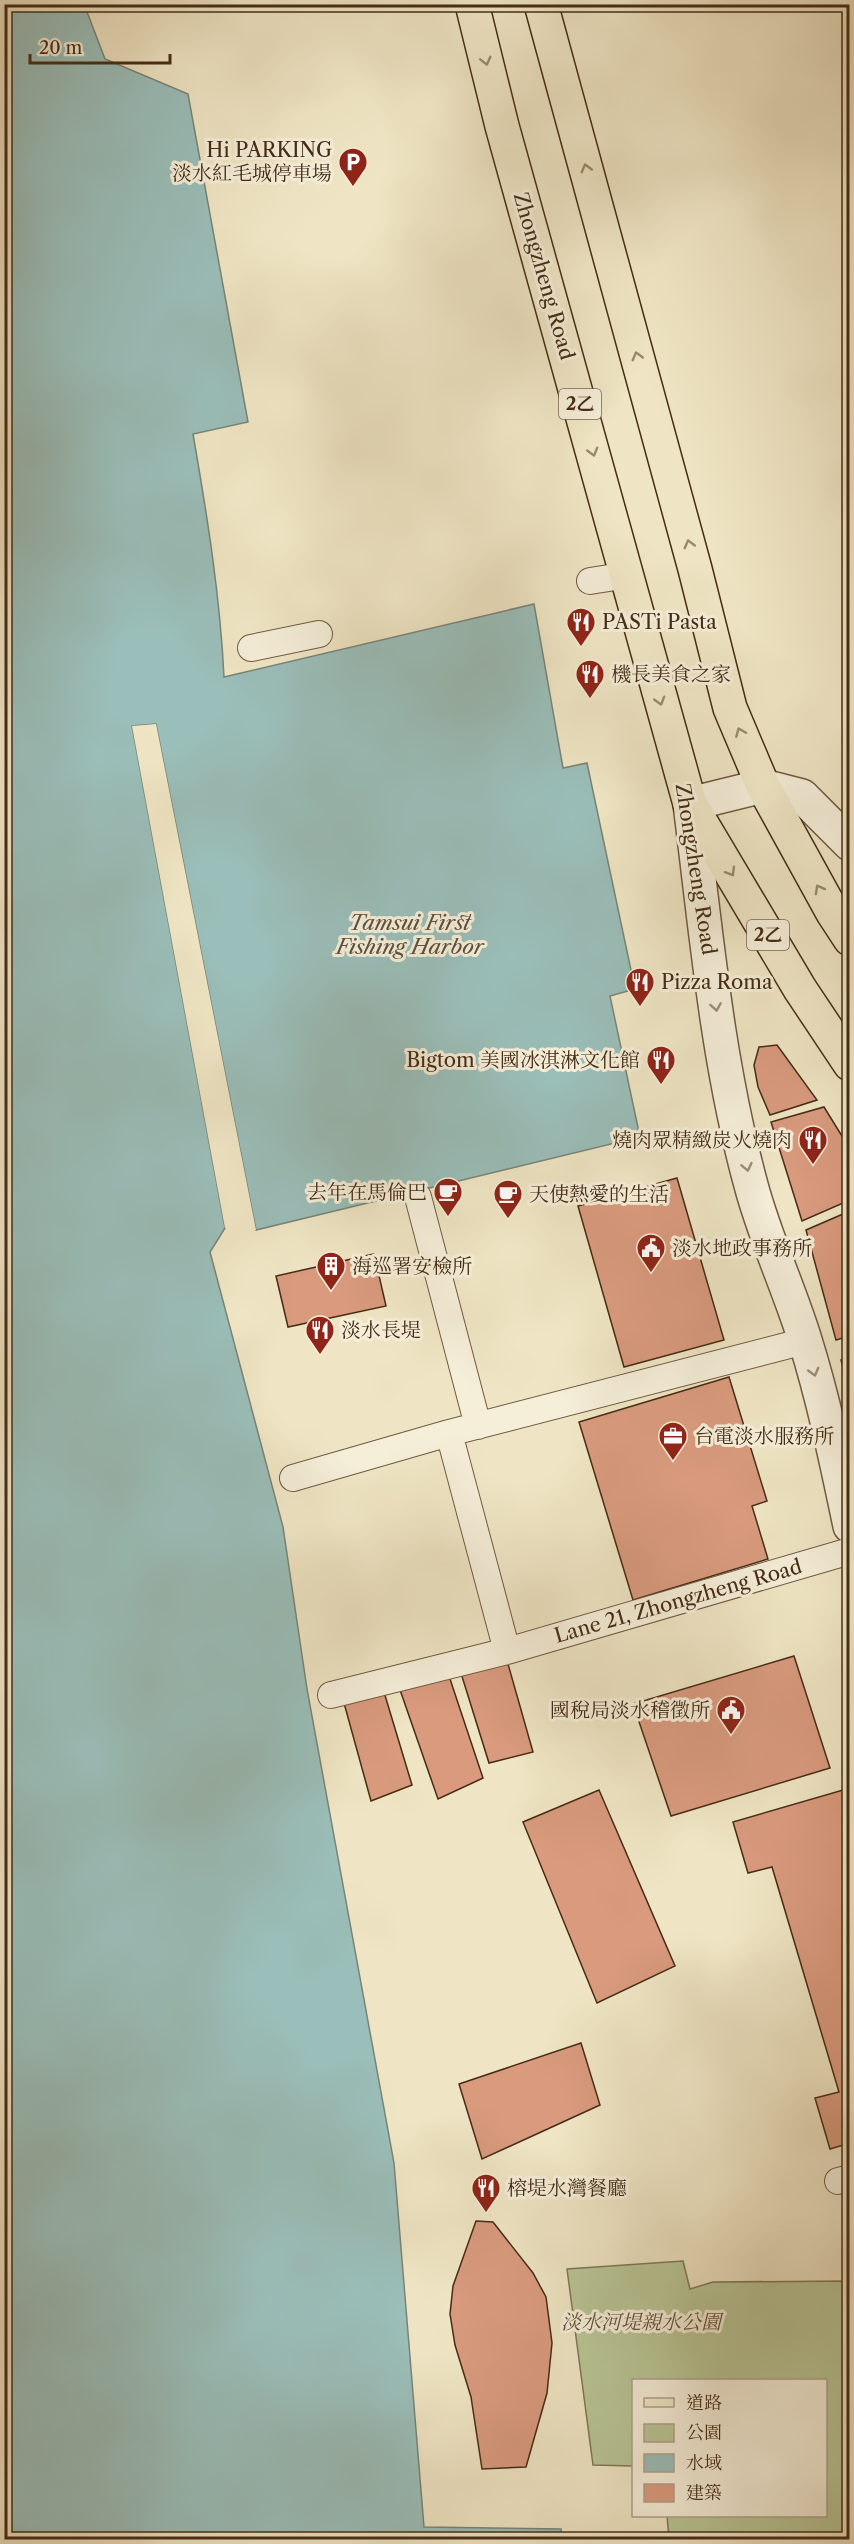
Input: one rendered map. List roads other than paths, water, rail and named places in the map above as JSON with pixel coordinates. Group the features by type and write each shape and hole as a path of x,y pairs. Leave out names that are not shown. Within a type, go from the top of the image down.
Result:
{"main road":[{"name":"Zhongzheng Road","path":"472,4 502,126 690,804"},
{"path":"541,4 696,569 730,708 762,786 849,939"},
{"name":"2乙","path":"690,804 800,989 849,1064"}],"street":[{"path":"690,804 762,786 802,796 849,844"},
{"name":"Zhongzheng Road","path":"690,804 714,998 728,1080 751,1186 805,1341 834,1446 849,1526"}],"lane":[{"path":"590,581 628,575"},
{"path":"251,648 319,634"},
{"path":"418,1197 478,1426"},
{"path":"293,1478 449,1433 805,1341"},
{"path":"449,1433 507,1651"},
{"name":"Lane 21, Zhongzheng Road","path":"331,1695 507,1651 849,1551"}],"water":[{"name":"Tamsui First Fishing Harbor","path":"84,4 105,59 188,94 248,422 193,434 216,585 224,677 534,604 563,768 587,763 635,989 610,996 640,1137 256,1230 156,724 132,726 225,1228 210,1252 283,1527 307,1689 394,2163 424,2527 561,2529 562,2539 5,2540 4,5 11,5 16,10 35,5"}],"place":[{"name":"Hi PARKING 淡水紅毛城停車場","path":"353,188"},
{"name":"PASTi Pasta","path":"581,648"},
{"name":"機長美食之家","path":"590,700"},
{"name":"Pizza Roma","path":"640,1008"},
{"name":"Bigtom 美國冰淇淋文化館","path":"661,1086"},
{"name":"燒肉眾精緻炭火燒肉","path":"813,1166"},
{"name":"去年在馬倫巴","path":"448,1218"},
{"name":"天使熱愛的生活","path":"508,1220"},
{"name":"淡水地政事務所","path":"651,1274"},
{"name":"海巡署安檢所","path":"331,1292"},
{"name":"淡水長堤","path":"320,1356"},
{"name":"台電淡水服務所","path":"673,1462"},
{"name":"國稅局淡水稽徵所","path":"731,1736"},
{"name":"榕堤水灣餐廳","path":"486,2214"}],"park label":[{"name":"淡水河堤親水公園","path":"641,2322"}]}
